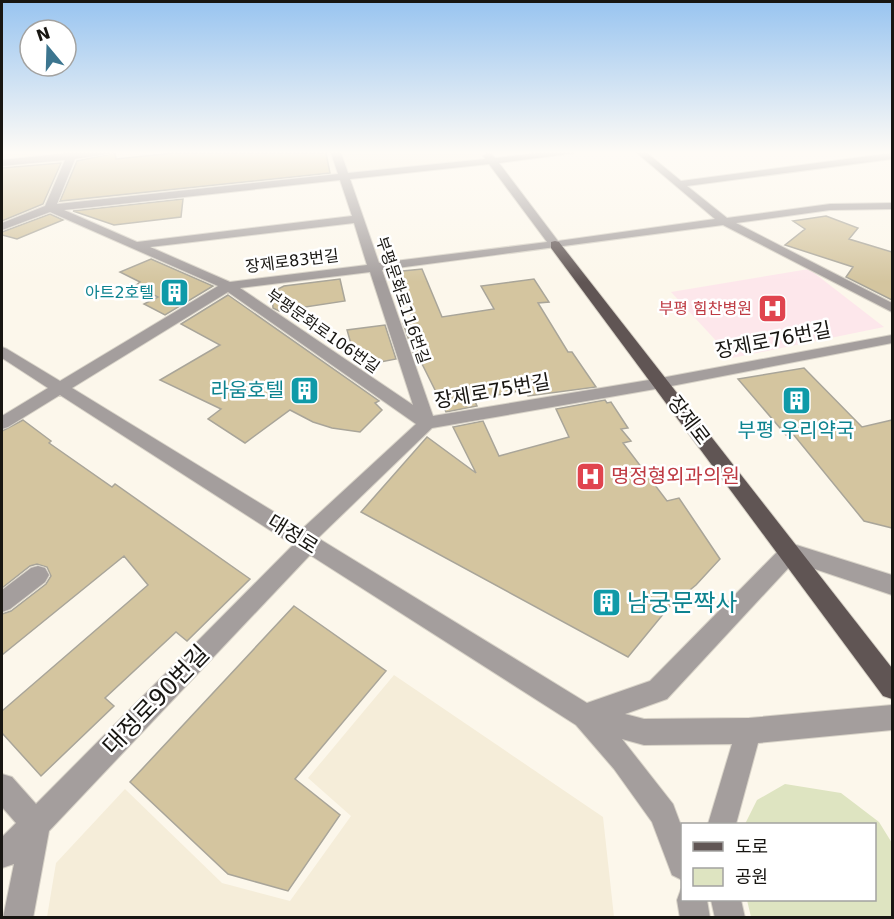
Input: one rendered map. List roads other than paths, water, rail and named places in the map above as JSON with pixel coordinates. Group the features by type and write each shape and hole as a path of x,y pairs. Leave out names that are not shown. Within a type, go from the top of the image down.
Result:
{"main road":[{"name":"장제로","path":"555,245 892,687"}],"street":[{"path":"50,208 55,196"},
{"path":"2,227 50,208 165,196"},
{"name":"부평문화로116번길","path":"350,196 427,423"},
{"name":"장제로","path":"518,196 555,245"},
{"path":"693,196 725,222 892,308"},
{"name":"장제로83번길","path":"2,423 228,286 555,245 830,207 892,206"},
{"name":"부평문화로106번길","path":"50,208 228,286 427,423"},
{"path":"135,245 358,219"},
{"name":"장제로76번길","path":"661,383 892,339"},
{"name":"대정로","path":"2,352 585,717"},
{"name":"장제로75번길","path":"305,542 427,423 661,383"},
{"name":"대정로90번길","path":"2,854 6,853 36,824 305,542"},
{"path":"585,717 658,690 790,552 892,585"},
{"path":"2,602 38,575"},
{"path":"585,717 644,732 749,731 892,717"},
{"path":"585,717 623,760 663,814 681,863"},
{"path":"722,823 729,793 749,731"},
{"path":"2,787 36,824 18,918"},
{"path":"692,901 695,918"},
{"path":"726,901 730,918"}],"place":[{"name":"아트2호텔","path":"175,292"},
{"name":"부평 힘찬병원","path":"773,308"},
{"name":"라움호텔","path":"305,390"},
{"name":"부평 우리약국","path":"796,400"},
{"name":"명정형외과의원","path":"590,476"},
{"name":"남궁문짝사","path":"606,603"}]}
